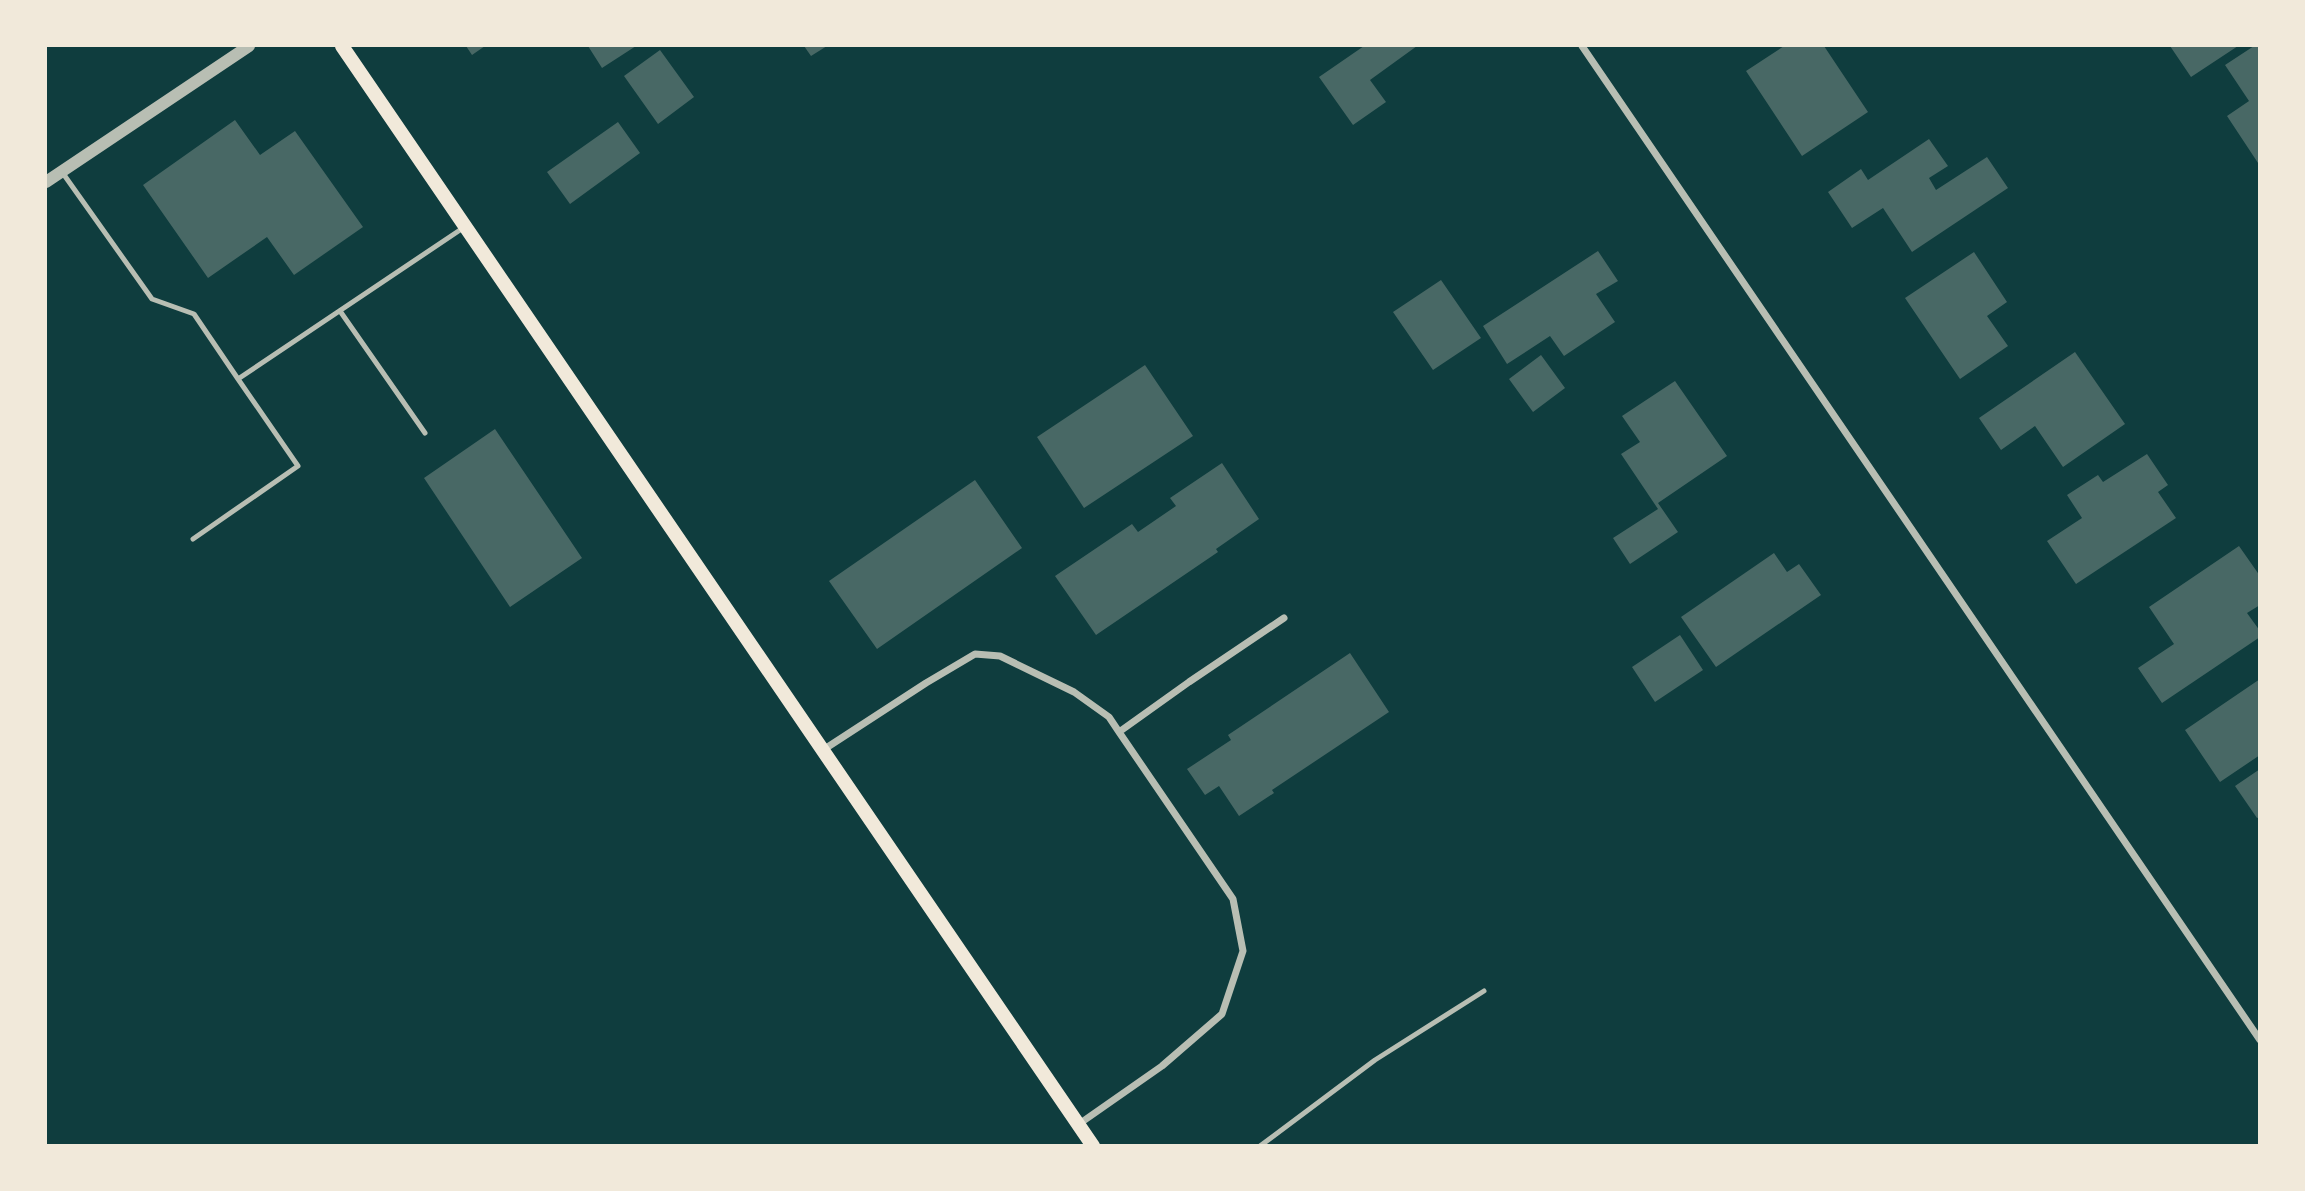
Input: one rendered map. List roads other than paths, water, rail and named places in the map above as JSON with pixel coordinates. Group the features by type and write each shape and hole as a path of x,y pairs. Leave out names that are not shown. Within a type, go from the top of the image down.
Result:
{"main road":[{"path":"342,46 1093,1146"}],"street":[{"path":"46,182 249,46"},
{"path":"1582,46 2259,1040"},
{"path":"1119,732 1284,618"},
{"path":"823,750 926,682 975,654 1000,656 1074,692 1109,717 1233,900 1243,951 1222,1014 1163,1066 1078,1125"}],"lane":[{"path":"62,171 152,299 194,314 298,466 193,539"},
{"path":"238,379 466,227"},
{"path":"340,311 425,433"},
{"path":"1260,1146 1375,1060 1484,991"}]}
